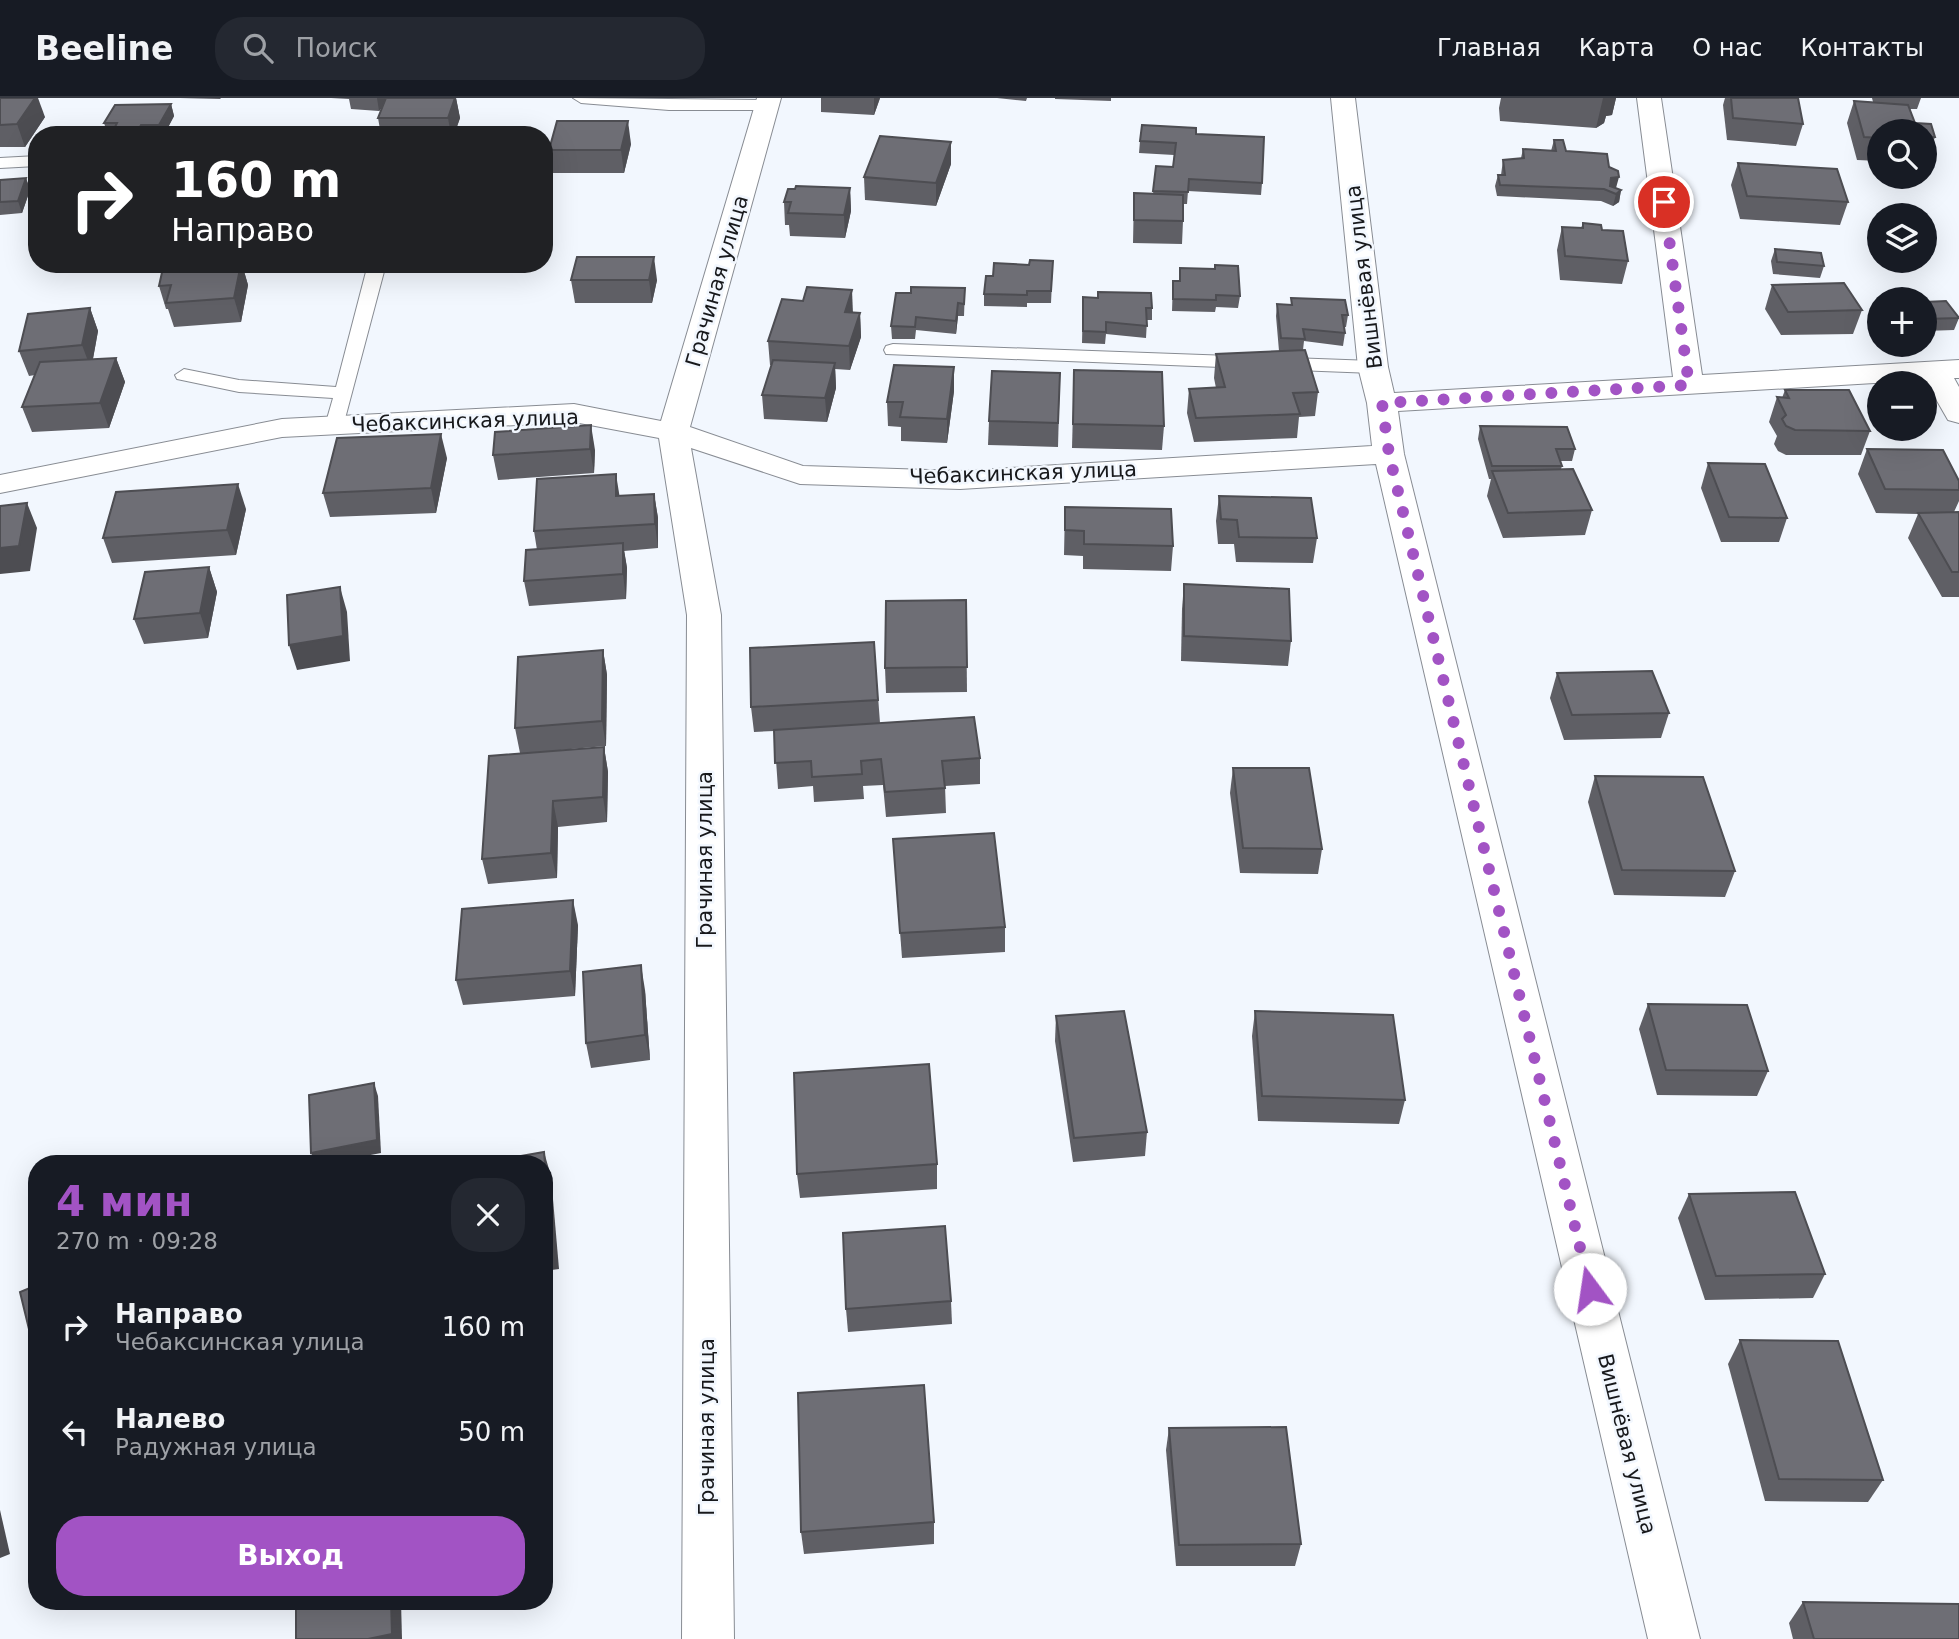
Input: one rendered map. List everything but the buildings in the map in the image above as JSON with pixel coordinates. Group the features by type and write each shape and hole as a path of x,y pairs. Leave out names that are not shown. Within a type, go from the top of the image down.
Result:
{"street":[{"name":"Вишнёвая улица","path":"1343,98 1389,454 1674,1639"},
{"path":"1649,98 1689,385"},
{"name":"Грачиная улица","path":"708,1639 704,615 673,432 768,101"},
{"path":"1378,385 1689,385 1947,370 1959,414"},
{"name":"Чебаксинская улица","path":"0,484 282,429 574,413 673,432 800,475 960,480 1389,454"}],"lane":[{"path":"581,98 669,105 768,101"},
{"path":"0,163 28,161"},
{"path":"335,425 375,273"},
{"path":"893,349 1378,385"},
{"path":"184,375 239,386 343,393"}],"route":[{"path":"1590,1289 1389,454 1382,403 1689,385 1664,202"}]}
